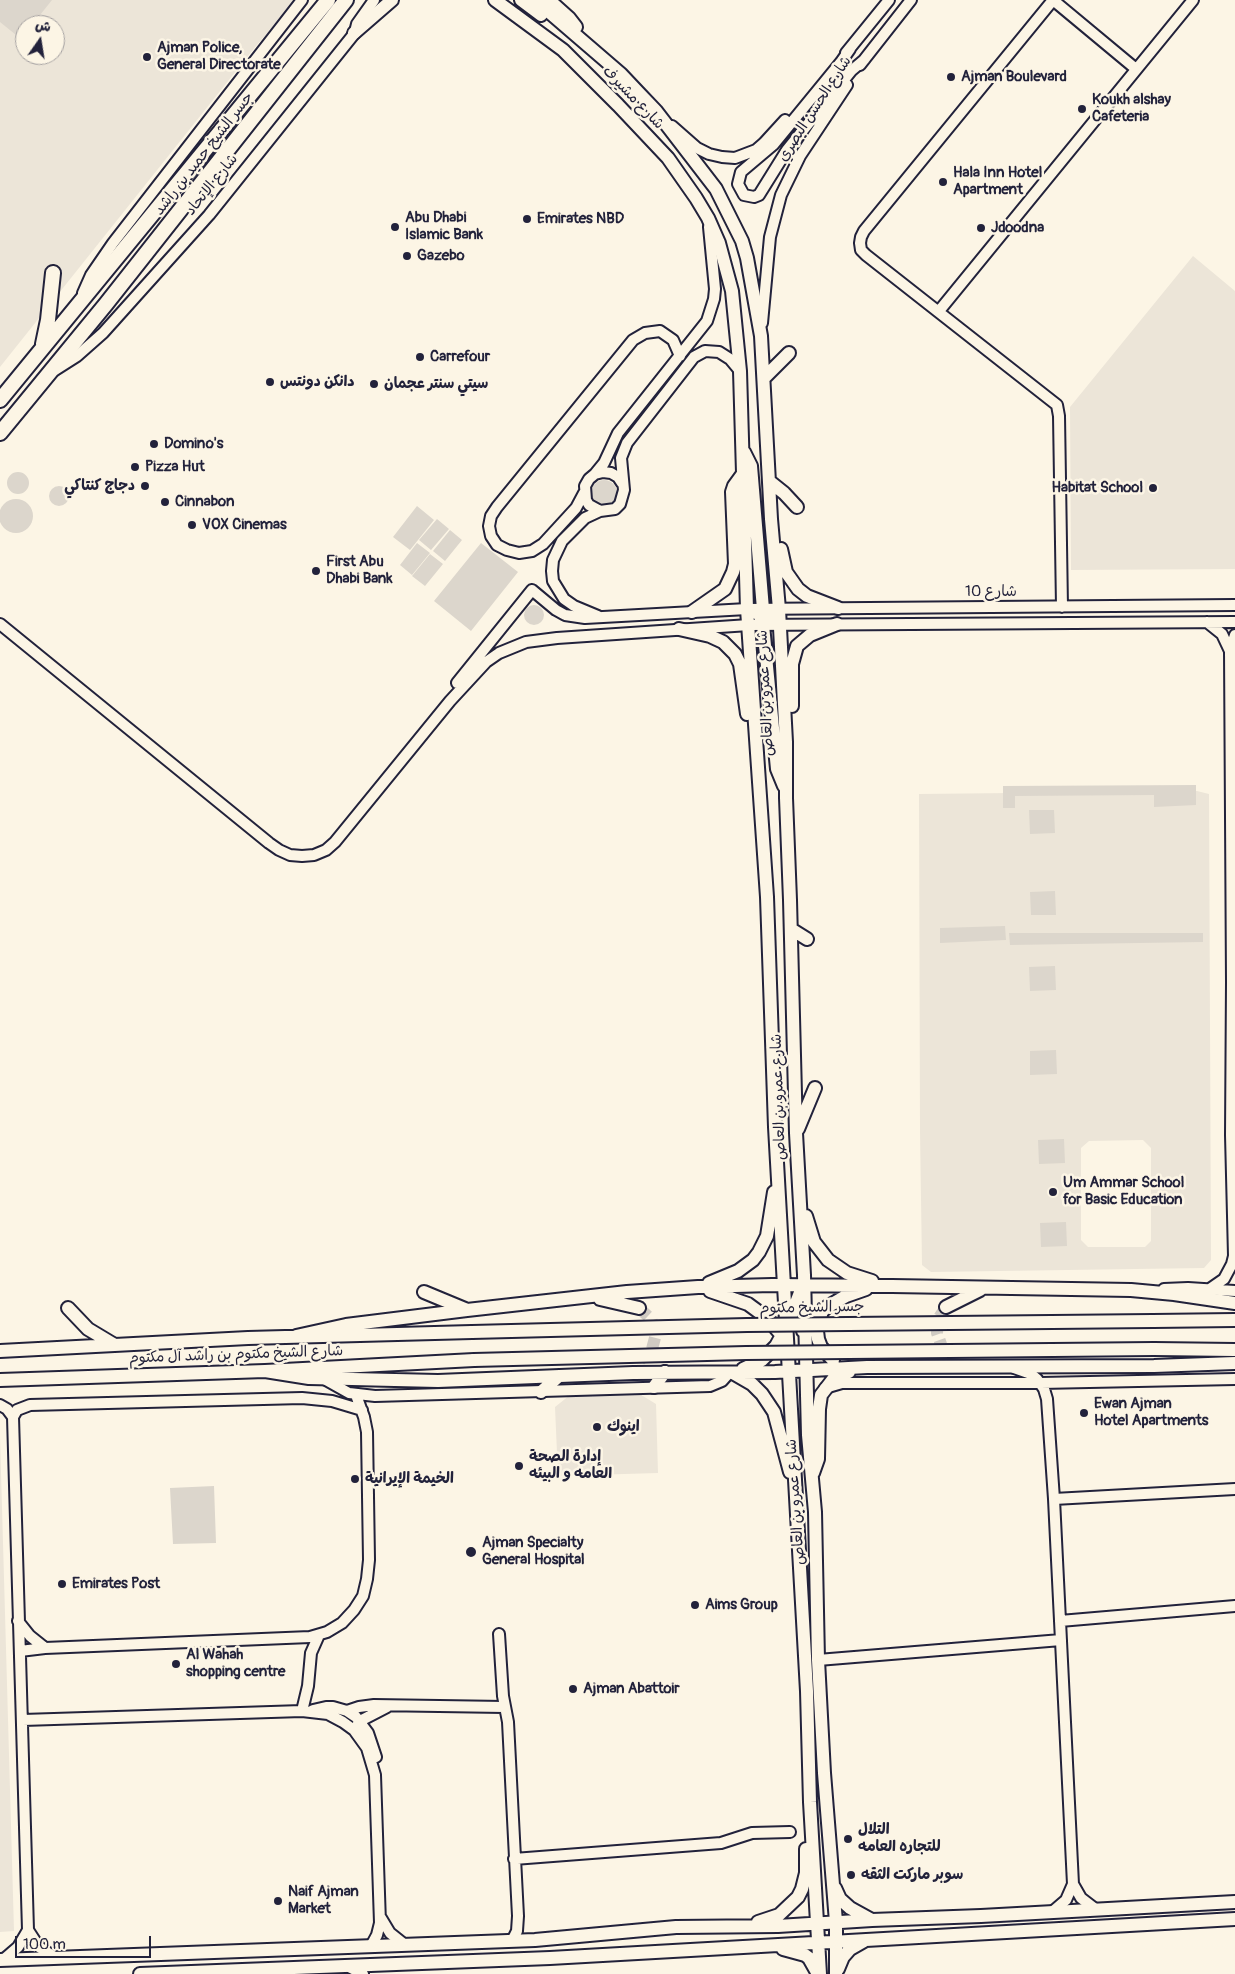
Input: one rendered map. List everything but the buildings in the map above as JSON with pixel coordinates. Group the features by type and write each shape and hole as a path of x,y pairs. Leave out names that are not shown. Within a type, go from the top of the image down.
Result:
{"highway":[{"name":"جسر الشيخ حميد بن راشد","path":"79,305 328,0"},
{"name":"جسر الشيخ حميد بن راشد","path":"106,304 346,0"},
{"path":"42,347 48,320 53,273"},
{"name":"شارع الإتحاد","path":"0,433 106,304"},
{"path":"2,395 79,305"}],"main road":[{"path":"354,33 392,0"},
{"name":"شارع مشيرف","path":"495,0 563,50 630,116 668,158 692,191 708,218 719,243"},
{"path":"521,0 570,37 581,39"},
{"name":"شارع مشيرف","path":"535,0 621,74 656,111 705,174 734,222"},
{"path":"549,0 575,24 581,39"},
{"name":"شارع عمرو بن العاص","path":"734,222 747,258 761,336 786,742 798,1186 797,1283 788,1340 794,1479 808,1691 811,1808 819,1974"},
{"name":"شارع عمرو بن العاص","path":"719,243 732,291 740,371 748,609 767,896 771,1040 778,1176"},
{"path":"764,378 790,353"},
{"path":"742,450 751,466 763,609 779,625"},
{"path":"692,612 725,589 733,572 735,564 732,492 737,480 742,475"},
{"path":"769,481 797,507"},
{"path":"771,519 778,529 783,561 790,580 807,596 838,608"},
{"path":"748,609 759,614 763,625 777,769 786,788"},
{"path":"786,742 793,728 792,664 797,646 810,634 837,624"},
{"path":"679,629 710,636 723,642 735,654 740,664 743,678 749,727 757,744"},
{"path":"791,929 807,939"},
{"path":"796,1133 815,1088"},
{"path":"778,1176 783,1183 787,1201 797,1283 788,1340"},
{"path":"698,1287 738,1271 753,1260 759,1252 767,1236 778,1176"},
{"path":"798,1186 811,1235 818,1248 828,1260 847,1274 892,1286"},
{"path":"296,1336 346,1325 580,1297 698,1287 797,1283 1146,1290 1235,1303"},
{"name":"شارع عمرو بن العاص","path":"797,1283 807,1370 808,1435 816,1512 818,1660 824,1773 836,1922 837,1974"},
{"path":"730,1372 744,1369 762,1360 776,1346 804,1334 827,1307 846,1296 876,1286"},
{"path":"698,1287 748,1304 767,1318 788,1340 807,1370"},
{"path":"946,1307 984,1288"},
{"path":"424,1292 467,1310"},
{"path":"580,1297 610,1300 639,1308"},
{"path":"827,1307 818,1322 818,1339 821,1348 833,1360"},
{"path":"68,1308 88,1329 113,1344"},
{"path":"792,1313 804,1334 818,1351 833,1360 867,1367"},
{"name":"جسر الشيخ مكتوم","path":"472,1332 747,1325 1235,1320"},
{"name":"شارع الشيخ مكتوم بن راشد آل مكتوم","path":"0,1351 296,1336 472,1332"},
{"name":"شارع الشيخ مكتوم بن راشد آل مكتوم","path":"0,1380 265,1371 474,1360 746,1353 1235,1350"},
{"path":"952,1356 974,1367"},
{"path":"602,1374 640,1360"},
{"path":"265,1371 294,1377 324,1379 438,1381 602,1374 790,1371 867,1367 1235,1364"},
{"path":"811,1478 818,1459 819,1402 824,1389 829,1382 839,1375 867,1367"},
{"path":"654,1387 665,1372"},
{"path":"730,1372 752,1384 768,1401 778,1423 786,1460 794,1479"},
{"path":"541,1392 558,1376"},
{"path":"698,1927 708,1924 763,1921 779,1915 792,1904 805,1881 807,1864 806,1832 811,1808"},
{"path":"832,1883 844,1903 858,1914 872,1920"},
{"path":"1,1960 512,1941 698,1927 772,1926 1235,1902"},
{"path":"140,1974 349,1966 388,1970 836,1941 1235,1919"},
{"path":"837,1974 846,1953 855,1945 865,1940"},
{"path":"763,1946 805,1955 819,1974"}],"street":[{"path":"79,305 84,291 100,262 206,122 302,0"},
{"path":"354,33 356,24 374,0"},
{"name":"شارع الإتحاد","path":"50,373 90,345 209,215 354,33 383,0"},
{"name":"شارع الحسن البصري","path":"656,111 697,148 709,154 735,158 746,155 764,143 850,49 889,0"},
{"name":"شارع الحسن البصري","path":"761,336 770,238 781,195 800,156 864,60 911,0"},
{"path":"1062,607 1059,416 1057,405 866,255 861,250 860,243 861,237 1053,0 1136,69"},
{"path":"939,312 1193,0"},
{"path":"850,49 773,145 741,172 738,184 744,195 754,197 759,194 787,150 851,71 864,60"},
{"path":"680,356 673,340 660,332 645,332 633,340 491,516 491,536 497,545 506,550 519,553 532,551 543,544 576,508 584,493 585,486 604,463 618,433 680,356 707,321 714,299 715,275 708,218"},
{"path":"601,618 574,606 557,591 552,570 556,550 562,541 585,518 600,512 608,512 620,504 624,498 621,458 627,443 694,357 705,351 719,352 730,359 740,371"},
{"path":"595,474 611,473 618,477 622,483"},
{"path":"584,493 589,505 600,512"},
{"name":"شارع 10","path":"450,701 456,685 532,590 552,607 565,614 585,618 748,609 1235,605"},
{"path":"1207,622 1222,634 1230,651"},
{"name":"شارع 10","path":"450,701 486,662 499,653 519,644 557,638 749,625 1235,622"},
{"path":"0,624 269,843 279,850 290,854 302,856 314,854 326,850 335,842 450,701"},
{"path":"1211,1288 1224,1279 1234,1258 1230,1135 1232,972 1230,651 1235,636"},
{"path":"1146,1290 1211,1288 1235,1291"},
{"path":"1008,1367 1031,1374 1041,1384 1047,1399 1054,1499 1073,1884 1066,1900 1052,1912"},
{"path":"324,1379 342,1390 356,1395 375,1396 714,1385 722,1381 730,1372"},
{"path":"824,1389 842,1383 1041,1384 1234,1379"},
{"path":"1047,1399 1051,1389 1059,1383"},
{"path":"20,1651 44,1648 310,1637 335,1628 348,1617 359,1603 367,1579 370,1560 367,1432 356,1395"},
{"path":"13,1417 21,1407 30,1405 302,1398 332,1401 362,1410"},
{"path":"0,1405 7,1409 13,1417 28,1930 39,1947 56,1958"},
{"path":"1054,1499 1235,1489"},
{"path":"1060,1621 1235,1606"},
{"path":"18,1621 30,1636 44,1648"},
{"path":"499,1634 504,1706 508,1722 518,1922 517,1931 512,1941"},
{"path":"306,1711 311,1654 319,1635"},
{"path":"818,1660 1061,1640"},
{"path":"23,1720 306,1711 326,1707 347,1712 366,1706 504,1706"},
{"path":"357,1726 388,1706"},
{"path":"306,1711 336,1718 357,1726 368,1733 375,1751 380,1917 379,1929 371,1946"},
{"path":"347,1712 357,1726"},
{"path":"514,1859 725,1842 752,1833 790,1832"},
{"path":"1073,1884 1081,1898 1094,1908"},
{"path":"380,1917 390,1932 405,1945"},
{"path":"1,1960 18,1947 28,1930"},
{"path":"349,1966 362,1974"}],"shaded area":[{"path":"0,0 296,0 256,46 0,367"},
{"path":"0,0 52,0 40,15 15,15 15,34 0,22"},
{"name":"Habitat School","path":"1193,256 1235,291 1235,569 1071,570 1070,407"},
{"path":"18,472 26,475 29,483 26,491 18,494 10,491 7,483 10,475"},
{"path":"604,480 613,484 617,493 613,502 604,506 595,502 591,493 595,484"},
{"path":"55,486 63,486 69,492 69,500 63,506 55,506 49,500 49,492"},
{"path":"16,499 28,504 33,516 28,528 16,533 4,528 -1,516 4,504"},
{"path":"417,506 434,520 410,550 393,537"},
{"path":"437,519 449,529 431,550 419,540"},
{"path":"450,530 462,540 445,561 433,551"},
{"path":"417,543 430,553 412,575 400,565"},
{"path":"481,543 518,572 471,631 434,601"},
{"path":"430,554 443,564 425,586 412,576"},
{"path":"530,605 538,605 544,611 544,619 538,625 530,625 524,619 524,611"},
{"path":"1196,785 1196,805 1154,807 1154,795 1015,796 1015,808 1003,808 1003,786"},
{"path":"1197,791 1209,794 1211,1260 1204,1268 931,1272 922,1265 919,794","holes":["1143,1140 1151,1148 1151,1241 1145,1247 1088,1247 1081,1240 1081,1148 1089,1141"]},
{"path":"1029,810 1054,810 1055,833 1030,834"},
{"path":"1055,891 1056,915 1031,915 1030,892"},
{"path":"1005,926 1006,940 940,943 940,928"},
{"path":"1009,933 1203,933 1203,942 1010,945"},
{"path":"1055,966 1056,990 1030,991 1029,967"},
{"path":"1056,1050 1057,1074 1030,1075 1030,1051"},
{"path":"1064,1139 1065,1163 1039,1164 1038,1140"},
{"path":"1066,1222 1067,1246 1041,1247 1040,1223"},
{"name":"اينوك","path":"638,1393 656,1404 658,1473 558,1476 555,1407 570,1395"},
{"path":"0,1437 14,1931 0,1932"},
{"path":"214,1486 216,1543 173,1544 170,1488"}],"tunnel":[{"path":"946,1307 938,1319 937,1333 942,1347 952,1357"},
{"path":"639,1308 651,1319 656,1334 652,1349 640,1360"}],"place":[{"name":"Ajman Police, General Directorate","path":"147,57"},
{"name":"Ajman Boulevard","path":"951,77"},
{"name":"Koukh alshay Cafeteria","path":"1082,109"},
{"name":"Hala Inn Hotel Apartment","path":"943,182"},
{"name":"Emirates NBD","path":"527,219"},
{"name":"Abu Dhabi Islamic Bank","path":"395,227"},
{"name":"Jdoodna","path":"981,228"},
{"name":"Gazebo","path":"407,256"},
{"name":"Carrefour","path":"420,357"},
{"name":"دانكن دونتس","path":"270,382"},
{"name":"سيتي سنتر عجمان","path":"374,384"},
{"name":"Domino's","path":"154,444"},
{"name":"Pizza Hut","path":"135,467"},
{"name":"دجاج كنتاكي","path":"145,486"},
{"name":"Habitat School","path":"1153,488"},
{"name":"Cinnabon","path":"165,502"},
{"name":"VOX Cinemas","path":"192,525"},
{"name":"First Abu Dhabi Bank","path":"316,571"},
{"name":"Um Ammar School for Basic Education","path":"1053,1192"},
{"name":"Ewan Ajman Hotel Apartments","path":"1084,1413"},
{"name":"اينوك","path":"597,1427"},
{"name":"إدارة الصحة العامه و البيئه","path":"519,1466"},
{"name":"الخيمة الإيرانية","path":"355,1479"},
{"name":"Ajman Specialty General Hospital","path":"471,1552"},
{"name":"Emirates Post","path":"62,1584"},
{"name":"Aims Group","path":"695,1605"},
{"name":"Al Wahah shopping centre","path":"176,1664"},
{"name":"Ajman Abattoir","path":"573,1689"},
{"name":"التلال للتجاره العامه","path":"848,1839"},
{"name":"سوبر ماركت الثقه","path":"851,1875"},
{"name":"Naif Ajman Market","path":"278,1901"}]}
